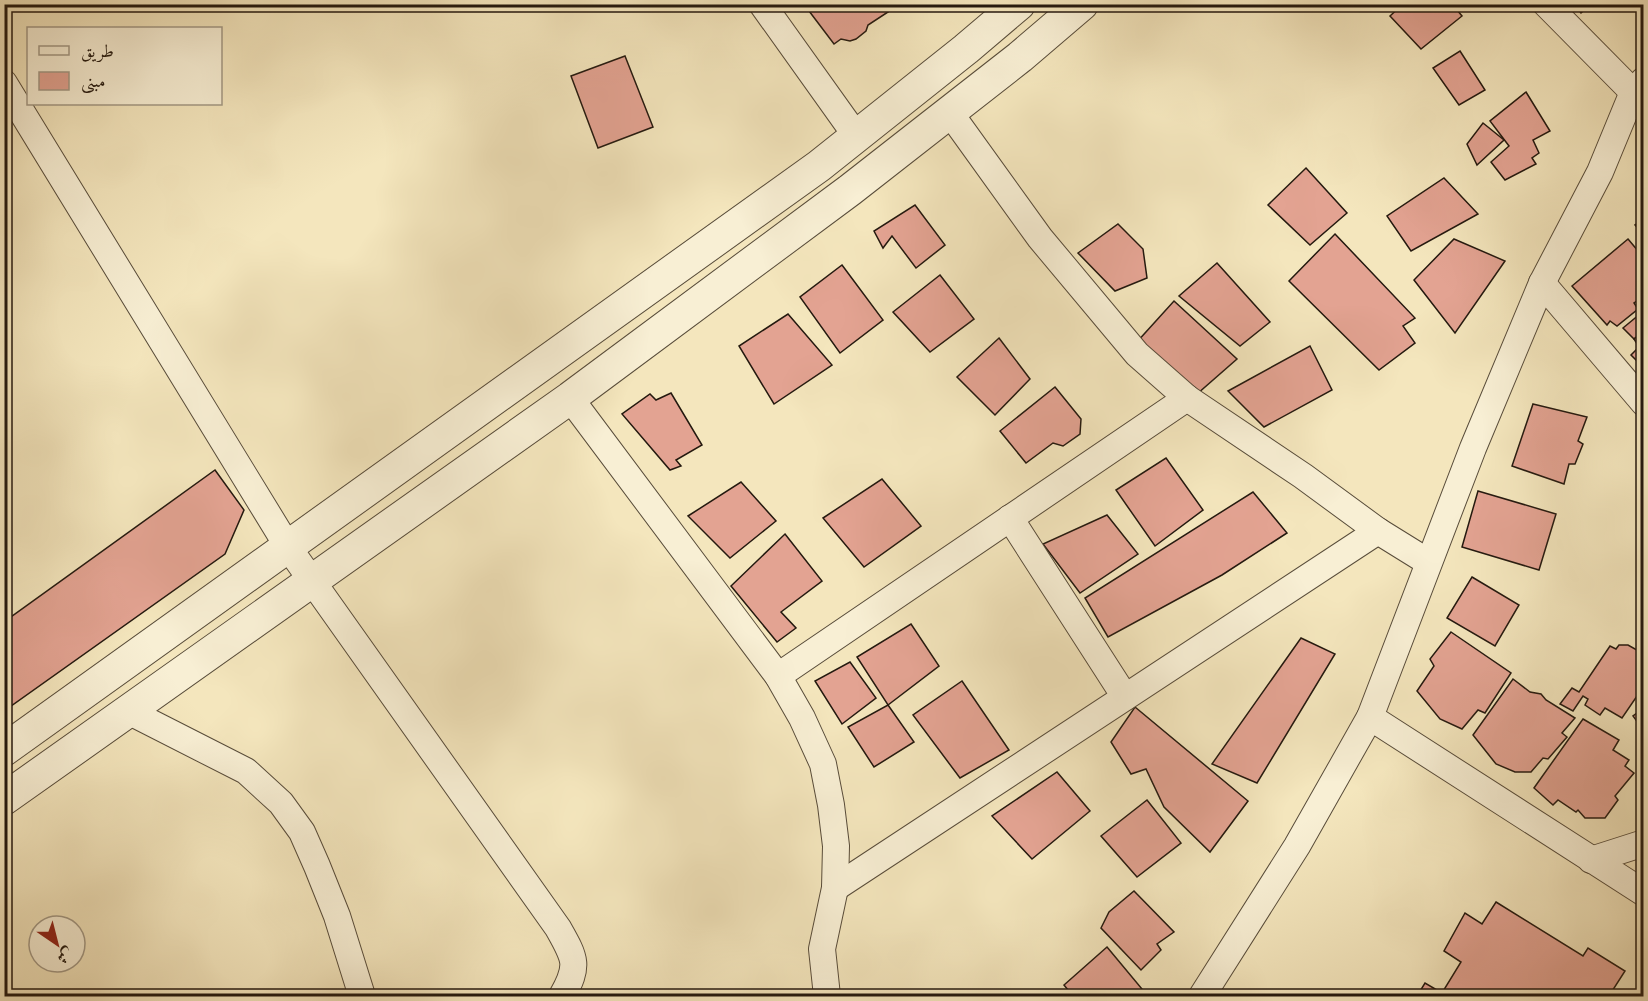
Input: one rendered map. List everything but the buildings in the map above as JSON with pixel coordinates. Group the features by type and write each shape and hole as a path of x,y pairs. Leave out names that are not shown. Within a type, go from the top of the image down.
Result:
{"street":[{"path":"762,4 857,137"},
{"path":"4,750 819,166 1019,4"},
{"path":"4,799 570,398 850,190 950,113 1082,4"},
{"path":"1202,996 1297,846 1370,717 1473,448 1542,283 1640,91 1546,4"},
{"path":"4,83 288,547 558,928 573,955 572,979 562,996"},
{"path":"950,113 1040,238 1137,354 1187,398 1303,476 1378,531 1428,562"},
{"path":"1542,283 1644,403"},
{"path":"570,398 778,676 802,718 823,764 836,846 835,888 822,949 827,996"},
{"path":"778,676 1187,398"},
{"path":"1010,518 1125,697"},
{"path":"835,888 1378,531"},
{"path":"128,711 246,771 281,803 302,831 337,916 353,992"},
{"path":"1370,717 1644,893"},
{"path":"1590,860 1644,843"}]}
